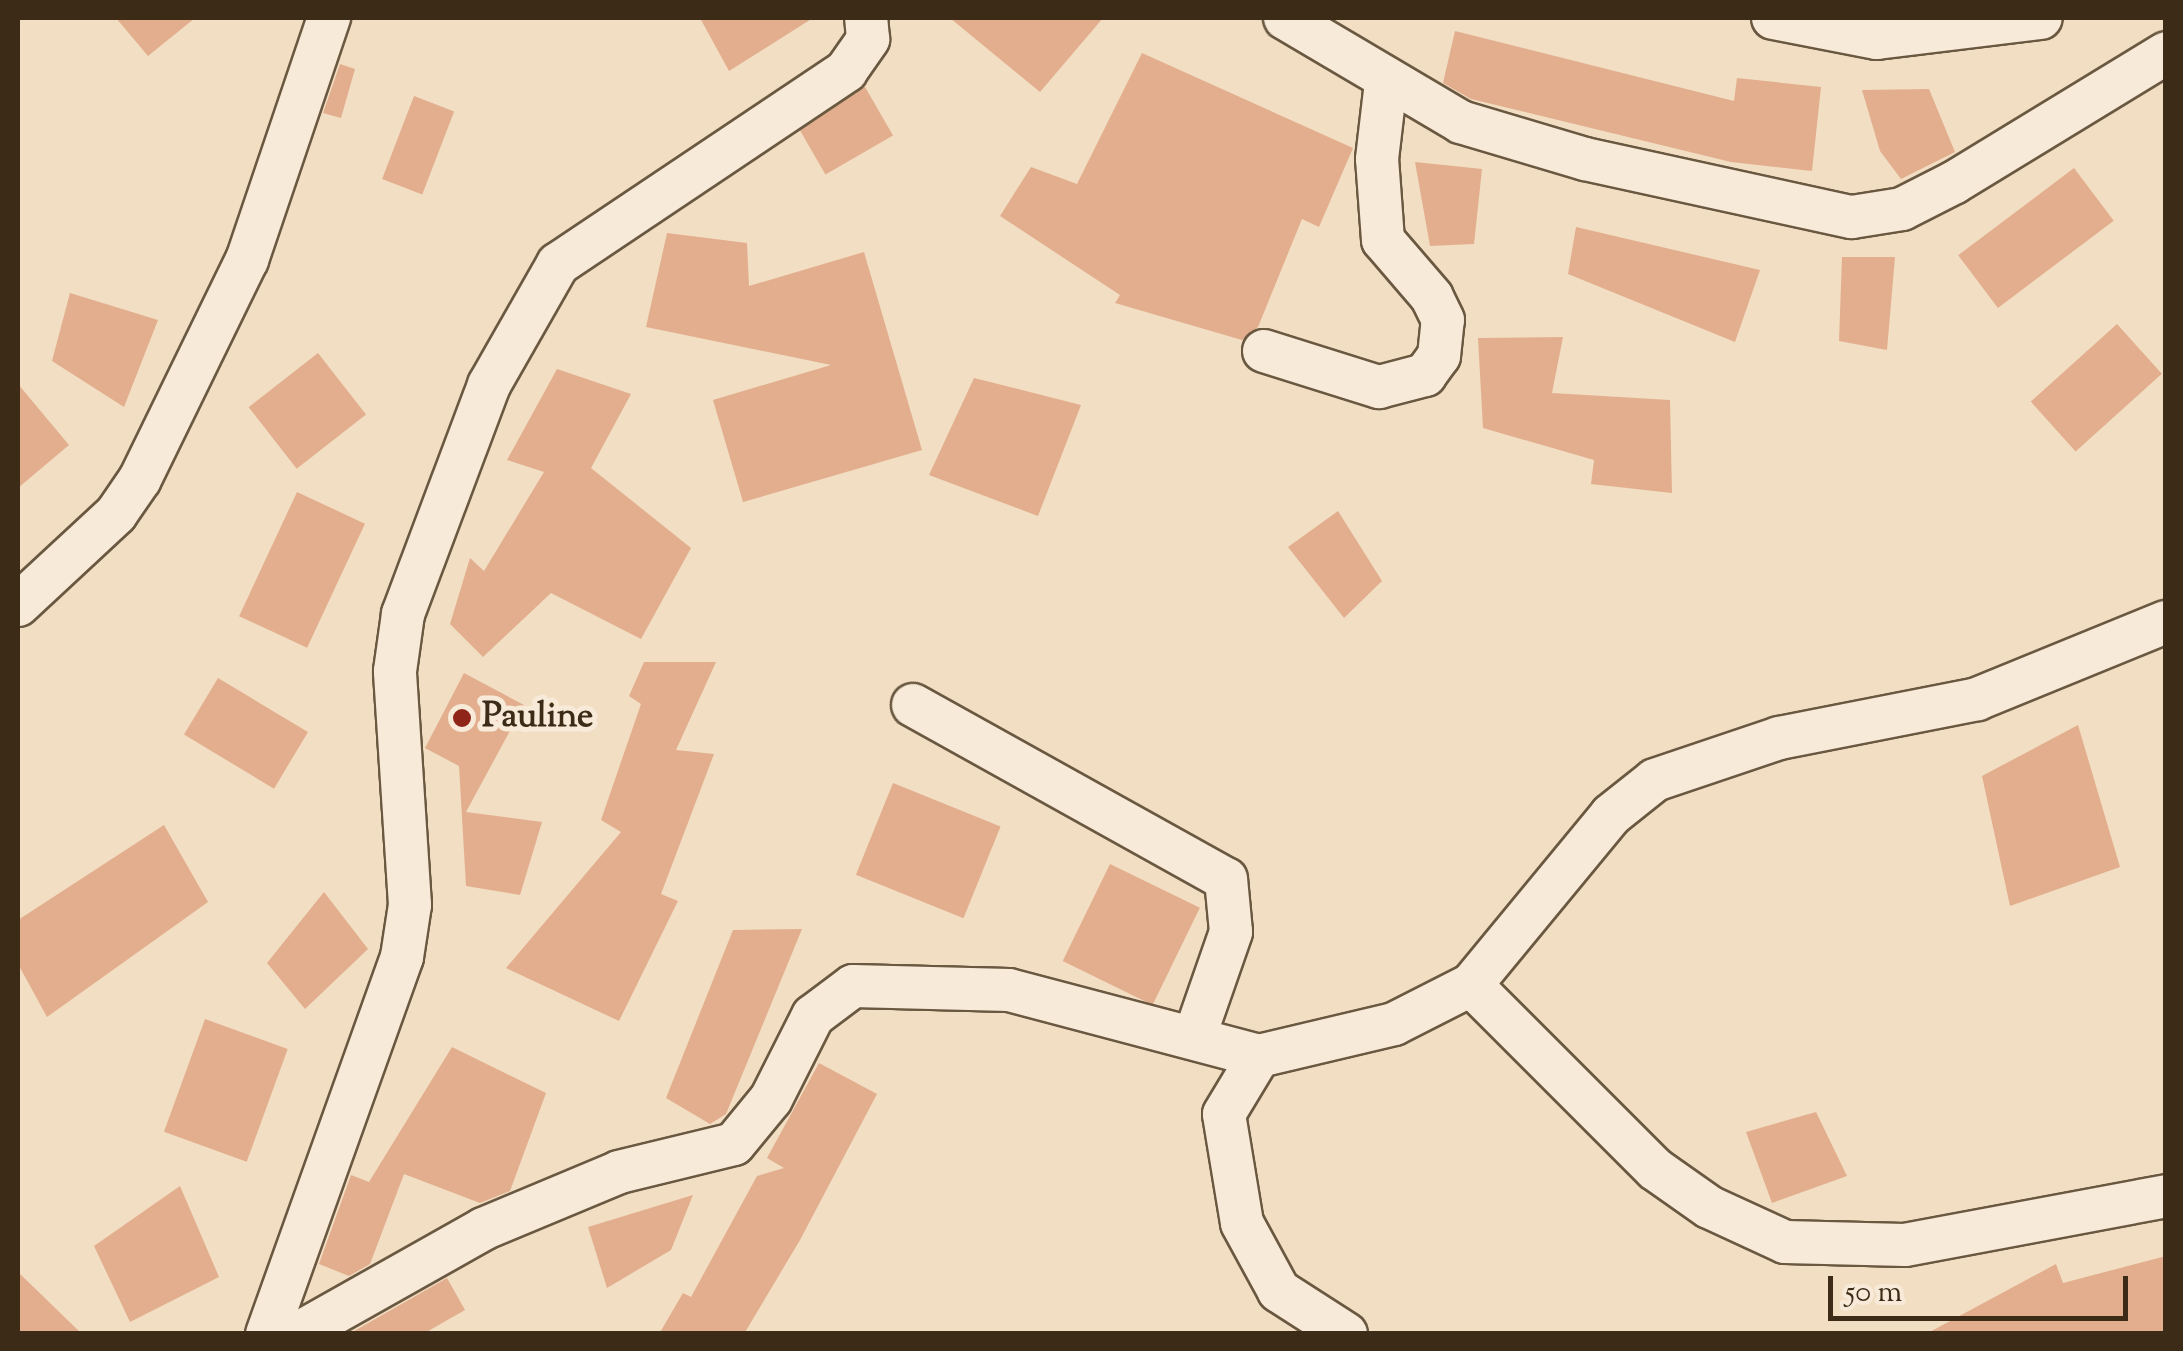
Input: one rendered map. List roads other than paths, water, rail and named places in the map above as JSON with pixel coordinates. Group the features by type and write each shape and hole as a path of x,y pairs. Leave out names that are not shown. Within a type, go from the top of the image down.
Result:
{"street":[{"path":"18,605 116,514 140,479 248,260 328,18"},
{"path":"267,1334 402,957 410,904 395,672 403,614 489,385 558,264 846,71 868,39 866,18"},
{"path":"1285,18 1386,82 1461,122 1585,159 1852,217 1902,209 1955,182 2166,52"},
{"path":"1773,18 1876,38 2041,18"},
{"path":"1264,351 1379,387 1426,374 1439,356 1443,320 1432,296 1384,240 1377,159 1386,82"},
{"path":"298,1334 483,1229 618,1172 734,1144 771,1099 812,1016 853,986 1010,990 1259,1056 1394,1024 1471,985 1612,814 1655,780 1779,738 1993,694 2166,622"},
{"path":"913,705 1226,879 1231,932 1194,1038"},
{"path":"1471,985 1655,1169 1708,1207 1785,1242 1905,1245 2166,1196"},
{"path":"1259,1056 1224,1114 1242,1224 1279,1291 1346,1334"}],"place":[{"name":"Pauline","path":"462,718"}]}
